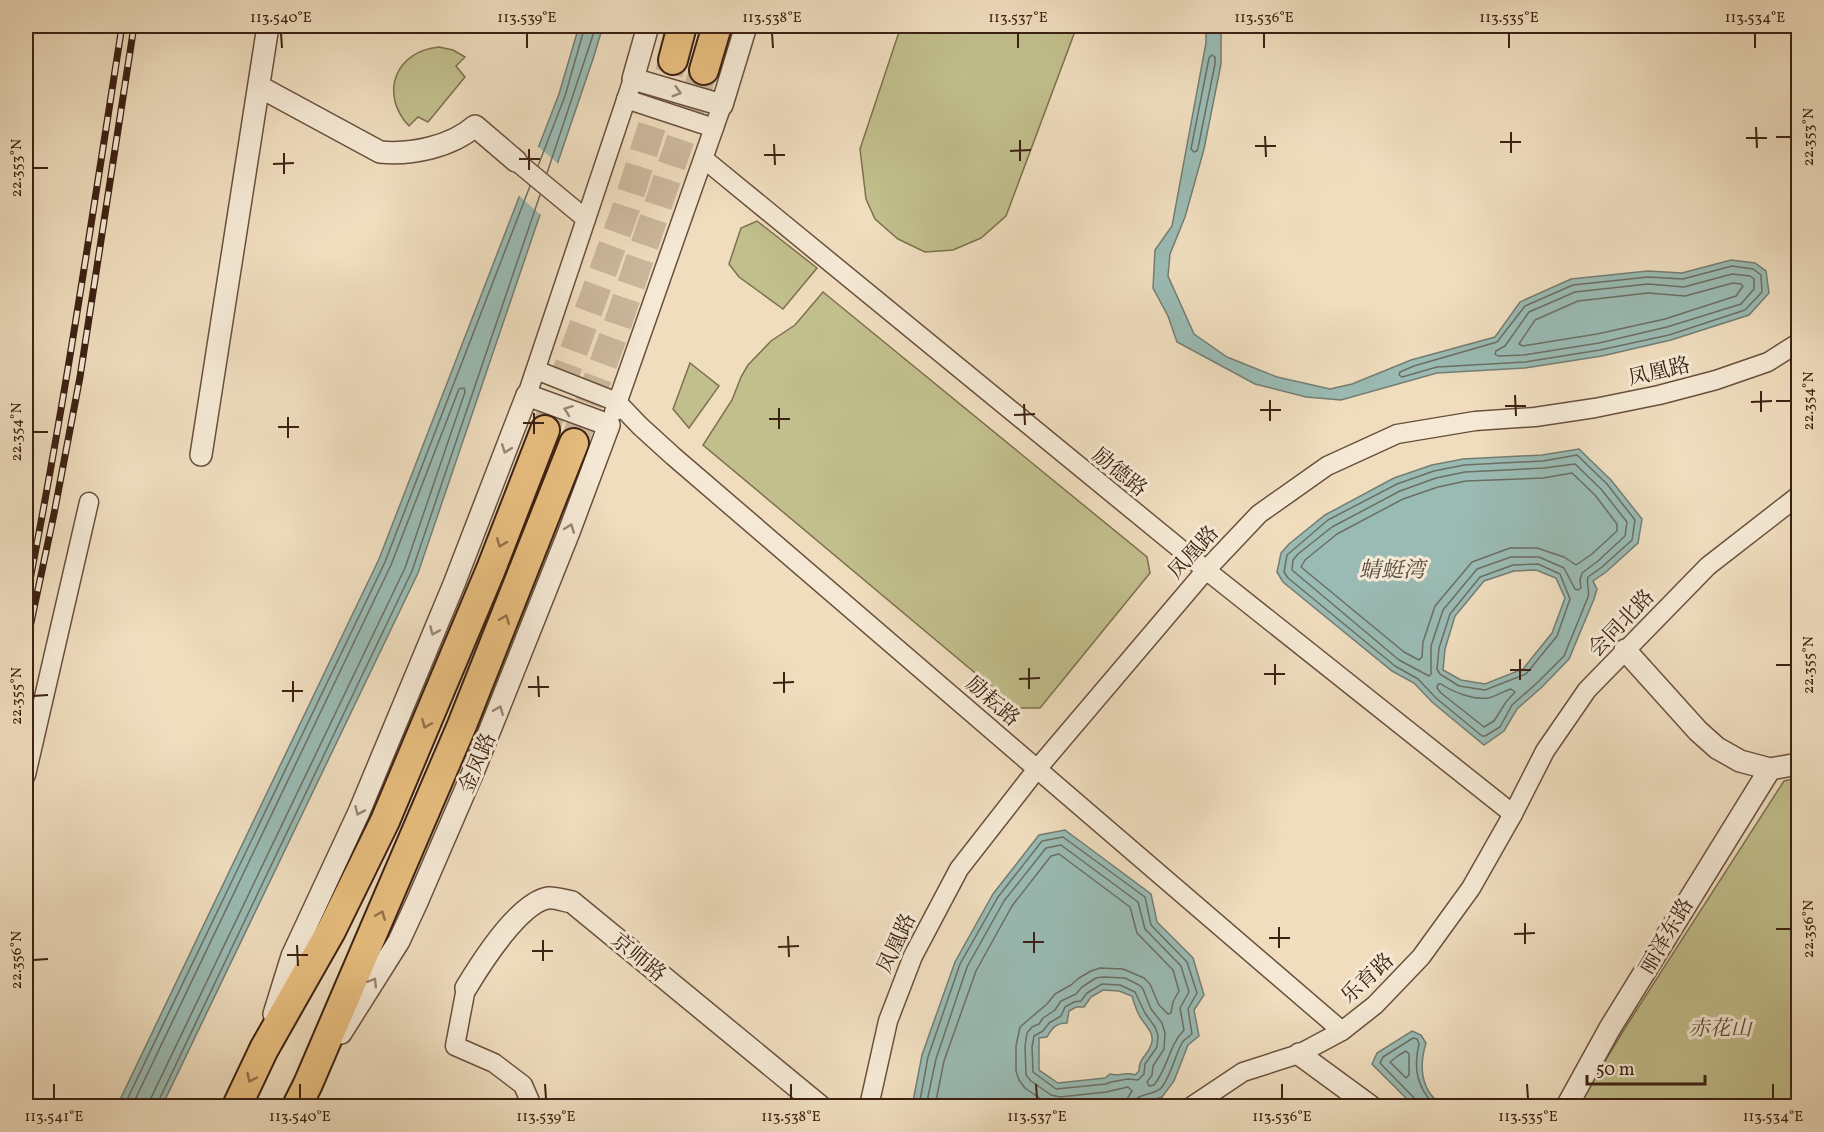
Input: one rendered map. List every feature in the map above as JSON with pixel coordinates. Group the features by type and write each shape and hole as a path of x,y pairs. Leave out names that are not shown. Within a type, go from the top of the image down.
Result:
{"highway":[{"path":"673,60 682,26"},
{"path":"704,70 717,26"},
{"path":"237,1107 264,1048 331,931 385,821 491,569 545,430"},
{"name":"金凤路","path":"303,1095 462,725 574,443"}],"street":[{"path":"201,455 268,26"},
{"path":"264,1048 292,956 359,812 454,584 527,395 633,79 648,26"},
{"path":"527,395 609,425 704,159 746,26"},
{"path":"633,79 722,105"},
{"path":"260,87 380,152 397,153 446,144 463,136 475,126 586,219"},
{"path":"626,99 714,128"},
{"name":"励德路","path":"704,159 1206,570 1513,814"},
{"name":"凤凰路","path":"869,1107 888,1020 913,956 959,868 1037,769 1206,570 1259,514 1327,466 1397,434 1475,421 1535,417 1659,395 1716,380 1768,362 1798,343"},
{"path":"536,370 617,402"},
{"name":"励耘路","path":"617,402 682,463 1342,1030"},
{"name":"金凤路","path":"303,1095 399,941 474,770 609,425"},
{"name":"会同北路","path":"1513,814 1545,751 1587,690 1708,566 1798,496"},
{"path":"26,775 89,502"},
{"path":"1625,650 1717,748 1740,761 1770,769 1798,764"},
{"name":"丽泽东路","path":"1567,1107 1610,1028 1770,769"},
{"name":"乐育路","path":"1192,1107 1243,1072 1299,1054 1342,1030 1375,1005 1421,957 1471,888 1513,814"},
{"name":"京师路","path":"465,987 486,954 528,906 549,898 572,902 820,1107"},
{"path":"465,987 455,1046 494,1063 523,1085 532,1107"},
{"path":"1299,1054 1370,1107"}],"green space":[{"path":"901,26 1077,26 1006,216 981,238 953,250 925,252 898,239 875,219 866,199 860,149"},
{"path":"439,47 453,50 465,57 456,66 465,77 428,122 418,117 409,126 400,114 395,101 396,76 402,65 412,57 424,50"},
{"path":"757,221 817,268 783,309 739,277 729,264 741,228"},
{"path":"823,292 1147,557 1150,573 1040,708 1017,708 703,445 732,400 748,365 771,341 795,325"},
{"path":"690,363 719,386 689,428 673,409"},
{"name":"赤花山","path":"1798,778 1798,1106 1578,1106 1625,1028 1784,781"}],"water":[{"path":"579,26 603,26 418,573 162,1106 117,1106 379,559 559,94"},
{"path":"1206,26 1221,26 1221,64 1204,149 1185,217 1170,254 1168,276 1194,334 1227,357 1277,377 1330,389 1352,384 1411,360 1495,337 1520,302 1571,279 1648,271 1682,273 1731,260 1755,263 1766,271 1769,293 1749,315 1671,340 1602,356 1525,368 1437,373 1341,400 1306,397 1255,384 1177,342 1168,316 1153,288 1155,250 1172,226 1206,43"},
{"name":"蜻蜓湾","path":"1579,449 1611,480 1642,519 1638,543 1593,581 1597,589 1594,599 1569,659 1517,709 1504,731 1484,745 1432,702 1414,683 1392,671 1283,582 1277,572 1281,553 1325,515 1394,478 1432,465 1463,459 1542,455","holes":["1536,570 1556,578 1565,598 1552,633 1523,669 1485,684 1461,680 1443,670 1445,649 1455,616 1484,581 1514,571"]},
{"path":"1065,830 1151,894 1157,922 1193,958 1204,995 1194,1010 1199,1036 1188,1045 1174,1081 1162,1097 1138,1106 912,1106 922,1055 955,962 993,894 1039,835","holes":["1103,990 1119,991 1132,996 1139,1015 1152,1037 1149,1049 1135,1075 1110,1074 1105,1078 1058,1083 1039,1070 1039,1038 1047,1037 1055,1027 1067,1023 1069,1011 1076,1007 1084,1007 1091,997"]},
{"path":"1412,1031 1421,1035 1426,1043 1422,1062 1424,1080 1430,1094 1443,1106 1414,1106 1372,1064 1377,1053"}],"pier":[{"path":"536,145 560,165 542,216 517,194"}],"tunnel":[{"path":"545,430 626,208 673,60"},
{"path":"574,443 616,329 704,70"}],"railway":[{"path":"26,600 65,385 122,26"},
{"path":"26,646 80,377 134,26"}]}
